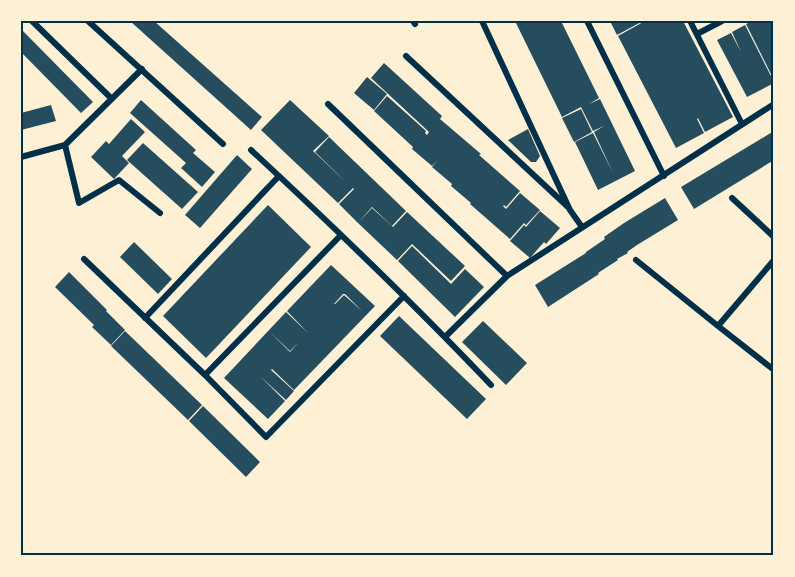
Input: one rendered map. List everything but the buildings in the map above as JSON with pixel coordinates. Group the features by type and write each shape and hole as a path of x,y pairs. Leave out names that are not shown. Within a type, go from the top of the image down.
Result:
{"street":[{"path":"32,21 112,99"},
{"path":"88,21 223,144"},
{"path":"483,21 570,210 582,227"},
{"path":"588,21 664,176"},
{"path":"690,21 742,124"},
{"path":"697,34 722,21"},
{"path":"406,56 570,210"},
{"path":"21,157 65,145 142,69"},
{"path":"328,104 507,276"},
{"path":"445,337 507,276 774,104"},
{"path":"65,145 79,203 119,180 160,213"},
{"path":"251,150 404,296 491,385"},
{"path":"144,318 279,176"},
{"path":"732,198 774,237"},
{"path":"205,375 341,235"},
{"path":"84,259 266,437 404,296"},
{"path":"636,260 774,370"},
{"path":"718,327 774,260"}]}
